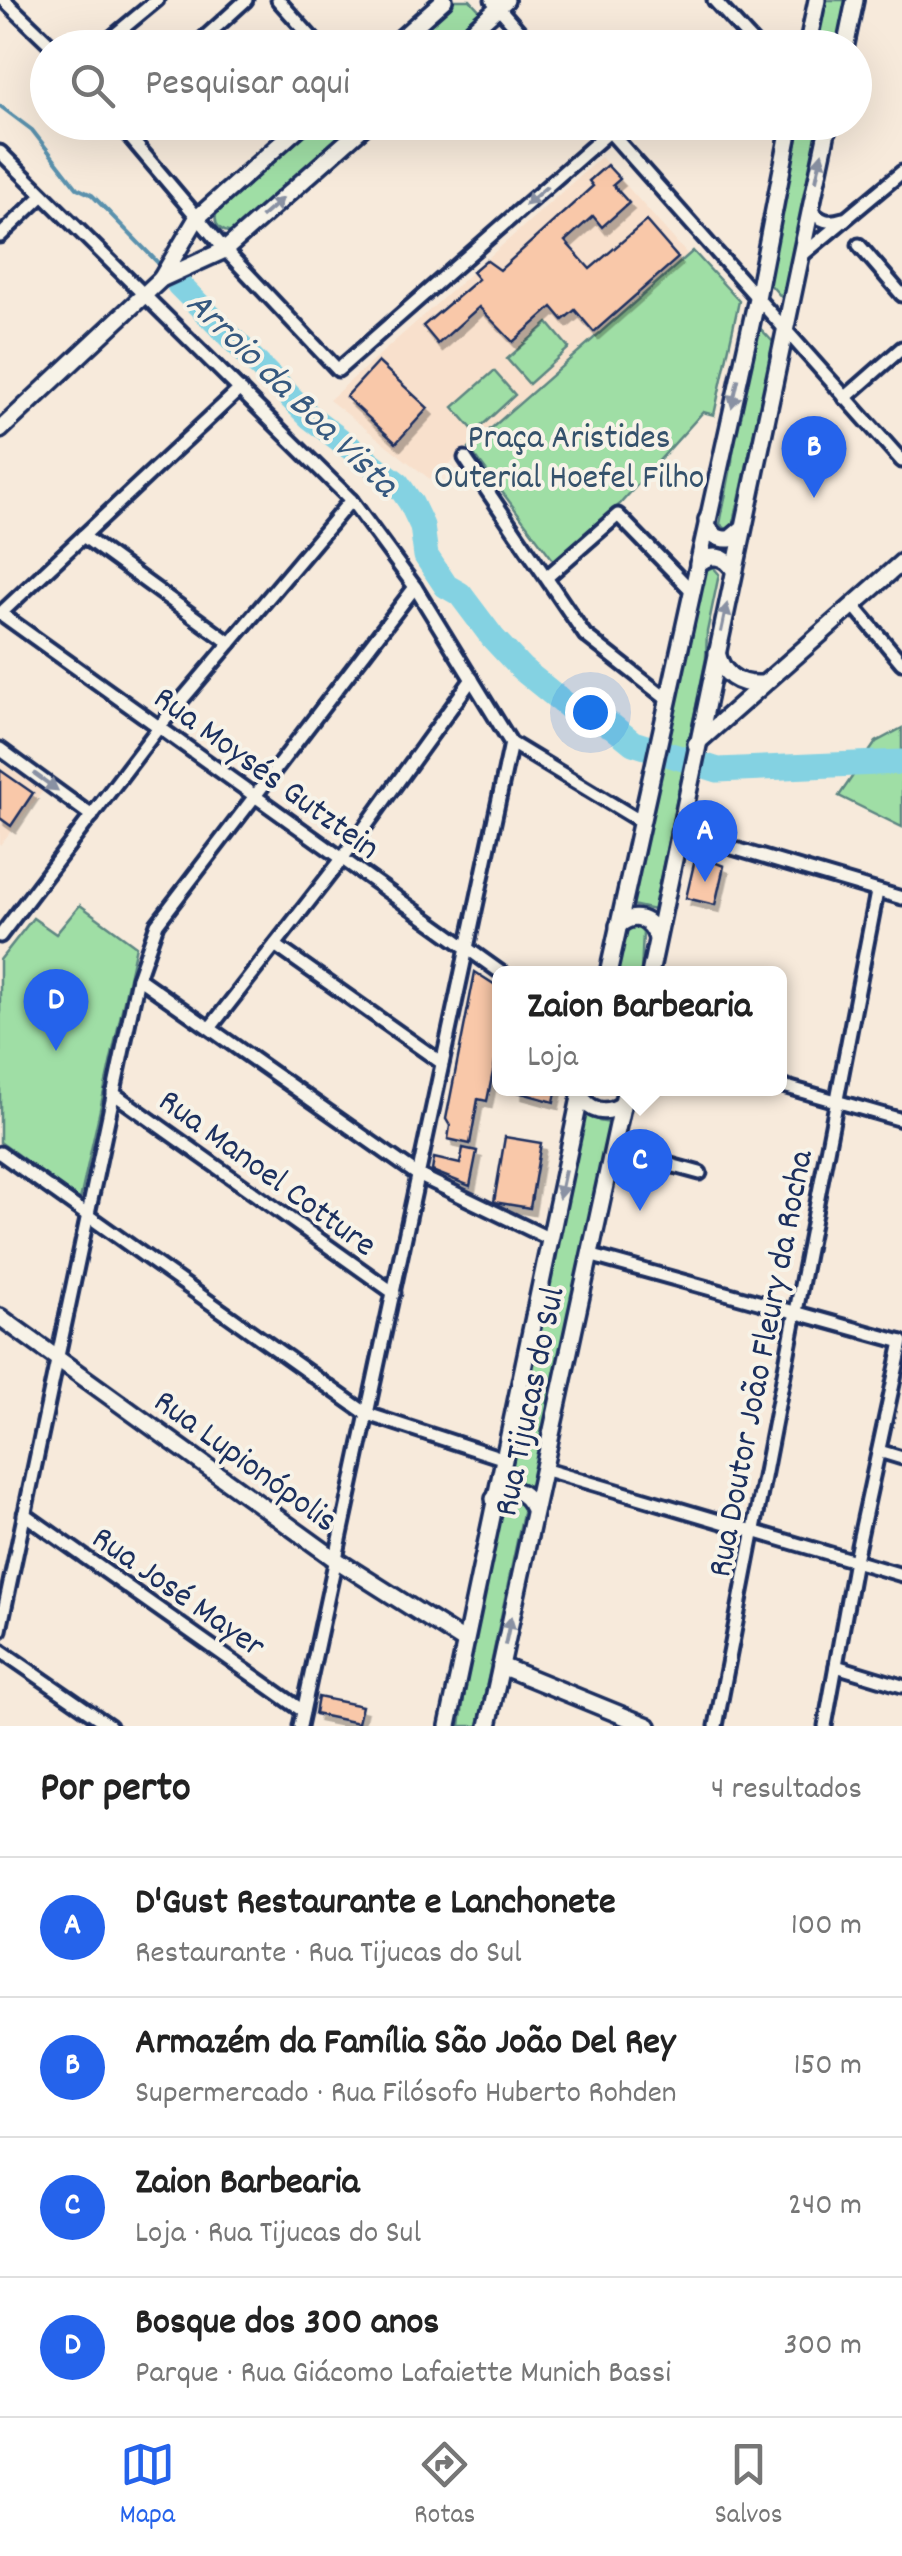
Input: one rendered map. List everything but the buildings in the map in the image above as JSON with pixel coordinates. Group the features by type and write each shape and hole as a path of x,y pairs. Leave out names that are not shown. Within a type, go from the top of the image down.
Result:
{"main road":[{"path":"410,30 444,0"},
{"path":"811,30 817,0"},
{"path":"471,30 499,2"},
{"path":"849,30 856,2"},
{"path":"162,279 197,218 285,140"},
{"path":"0,430 162,279 225,250 349,140"},
{"path":"610,966 788,140"},
{"path":"652,966 825,140"},
{"path":"707,520 710,531 724,539 736,536 743,528"},
{"path":"698,564 718,556 734,570"},
{"path":"696,746 902,562"},
{"path":"717,650 726,673 748,685 761,684"},
{"path":"618,926 628,919 640,918 652,925 657,938"},
{"name":"Rua Tijucas do Sul","path":"448,1726 580,1096"},
{"path":"583,1096 588,1106 599,1111 612,1111 624,1097"},
{"name":"Rua Tijucas do Sul","path":"488,1726 624,1097"},
{"name":"Rua Lupionópolis","path":"0,1318 335,1559 464,1641"},
{"path":"494,1499 502,1492 514,1490 524,1494 534,1509"},
{"path":"500,1666 648,1726"}],"street":[{"path":"4,0 35,30"},
{"path":"121,30 157,0"},
{"path":"213,30 246,0"},
{"path":"278,0 305,30"},
{"path":"714,0 742,30"},
{"path":"499,2 520,30"},
{"path":"131,140 225,250 338,370 591,140"},
{"path":"617,140 902,461"},
{"path":"0,152 350,500 415,587 511,743 640,820"},
{"path":"800,257 902,172"},
{"path":"0,236 43,195"},
{"path":"810,210 820,220 829,222 852,216"},
{"path":"859,246 902,295"},
{"path":"845,398 902,348"},
{"path":"0,614 240,389"},
{"path":"465,458 585,635 668,700"},
{"path":"0,936 159,728 350,500"},
{"path":"547,578 618,515 692,591"},
{"path":"83,536 230,643"},
{"path":"0,1630 138,978 157,924 415,587"},
{"path":"852,604 902,663"},
{"name":"Rua Moysés Gutztein","path":"0,614 492,966"},
{"path":"210,1028 342,859 472,679"},
{"path":"300,1726 511,743"},
{"path":"0,749 92,816"},
{"path":"678,832 902,898"},
{"name":"Rua Doutor João Fleury da Rocha","path":"716,1726 877,892"},
{"path":"275,945 442,1063"},
{"path":"138,978 418,1175 550,1239"},
{"path":"787,1087 902,1120"},
{"name":"Rua Manoel Cotture","path":"113,1093 394,1294"},
{"path":"612,1150 700,1173"},
{"path":"0,1152 367,1414 502,1458"},
{"path":"589,1255 902,1342 855,1560 825,1726"},
{"path":"878,1451 902,1458"},
{"path":"543,1470 902,1575"},
{"name":"Rua José Mayer","path":"24,1514 304,1711"},
{"path":"0,1650 110,1726"},
{"path":"836,1666 902,1686"}],"shaded area":[{"path":"601,157 688,255 431,480 329,400"},
{"path":"0,762 43,791 0,845"}],"green space":[{"path":"455,0 470,0 482,13 462,30 422,30"},
{"path":"826,0 846,0 840,30 820,30"},
{"path":"297,140 340,140 236,232 219,227 217,211"},
{"path":"797,140 817,140 784,300 768,282"},
{"name":"Praça Aristides Outerial Hoefel Filho","path":"693,251 739,301 714,415 703,412 619,505 554,561 469,448"},
{"path":"548,323 569,348 529,384 507,359"},
{"path":"758,326 774,343 733,527 726,529 720,524 734,431"},
{"path":"494,371 515,395 475,432 453,407"},
{"path":"713,567 719,574 706,658 654,910 632,905 704,571"},
{"path":"902,728 902,827 839,796 876,742"},
{"path":"80,905 136,946 80,1200 0,1142 0,960 33,918 56,934"},
{"path":"636,925 643,933 641,966 617,966 625,928"},
{"path":"586,1111 599,1121 610,1123 531,1486 509,1480"},
{"path":"510,1498 518,1500 524,1508 478,1726 460,1726 503,1503"}],"waterway":[{"name":"Arroio da Boa Vista","path":"0,106 30,128"},
{"name":"Arroio da Boa Vista","path":"40,140 77,188 92,195 162,267"},
{"name":"Arroio da Boa Vista","path":"179,285 310,417 398,484 422,526 426,556 446,586 460,594 522,669 569,707 612,726 633,743 718,770 902,762"}],"place":[{"name":"Armazém da Família São João Del Rey","path":"814,498"},
{"name":"D'Gust Restaurante e Lanchonete","path":"705,882"},
{"name":"Bosque dos 300 anos","path":"56,1051"},
{"name":"Zaion Barbearia","path":"640,1211"}]}
